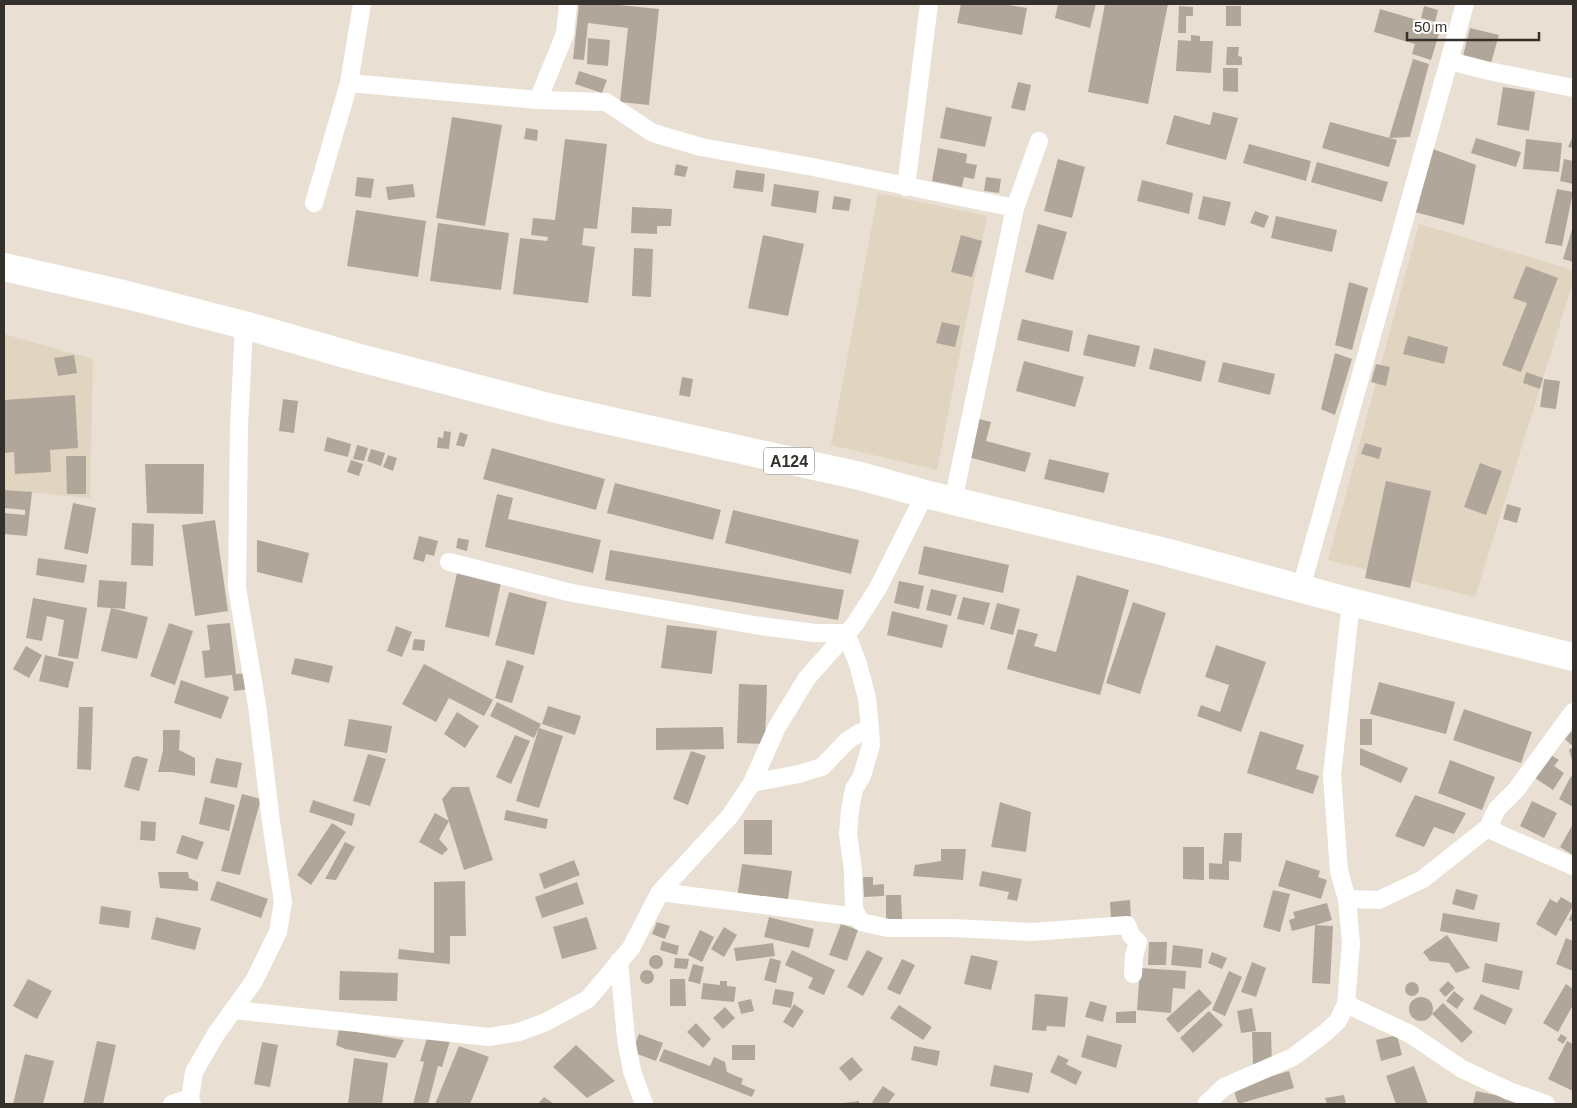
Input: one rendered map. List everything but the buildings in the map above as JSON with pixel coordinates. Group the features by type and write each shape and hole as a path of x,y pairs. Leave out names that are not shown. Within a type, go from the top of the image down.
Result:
{"highway":[{"name":"A124","path":"4,268 127,295 552,408 860,476 953,501 1166,552 1351,602 1573,657"}],"street":[{"path":"314,203 349,82 362,4"},
{"path":"538,100 565,34 568,4"},
{"path":"906,187 929,4"},
{"path":"1301,588 1465,4"},
{"path":"1450,61 1573,88"},
{"path":"349,82 538,100 606,102 653,133 702,147 813,167 1014,208"},
{"path":"953,501 1014,208 1039,141"},
{"path":"172,1104 191,1101 194,1072 216,1034 254,982 278,932 283,902 257,705 237,588 239,426 244,325"},
{"path":"234,1010 489,1037 519,1032 546,1022 588,998 630,948 660,892 730,816 752,783 777,727 807,678 855,624 878,588 925,494"},
{"path":"449,562 572,593 772,627 815,633 846,633"},
{"path":"1206,1104 1224,1087 1293,1057 1325,1034 1338,1020 1346,1004 1352,943 1347,899 1339,871 1332,775 1351,602"},
{"path":"846,633 858,664 867,698 870,729 870,745 862,776 854,789 848,834 853,870 854,910 861,922 888,928 954,928 1032,932 1127,925 1131,935 1138,942 1134,956 1133,974"},
{"path":"1573,712 1516,790 1497,809 1492,817 1491,826 1495,832 1573,866"},
{"path":"752,783 799,774 822,767 859,733 870,729"},
{"path":"1347,899 1380,900 1423,879 1491,826"},
{"path":"660,892 857,917"},
{"path":"619,961 626,1039 632,1071 644,1104"},
{"path":"1346,1004 1410,1034 1462,1069 1509,1091 1546,1104"}],"shaded area":[{"path":"878,193 987,216 937,470 831,445"},
{"path":"1419,224 1573,270 1573,282 1475,597 1328,560"},
{"path":"4,334 93,359 90,498 4,490"}]}
